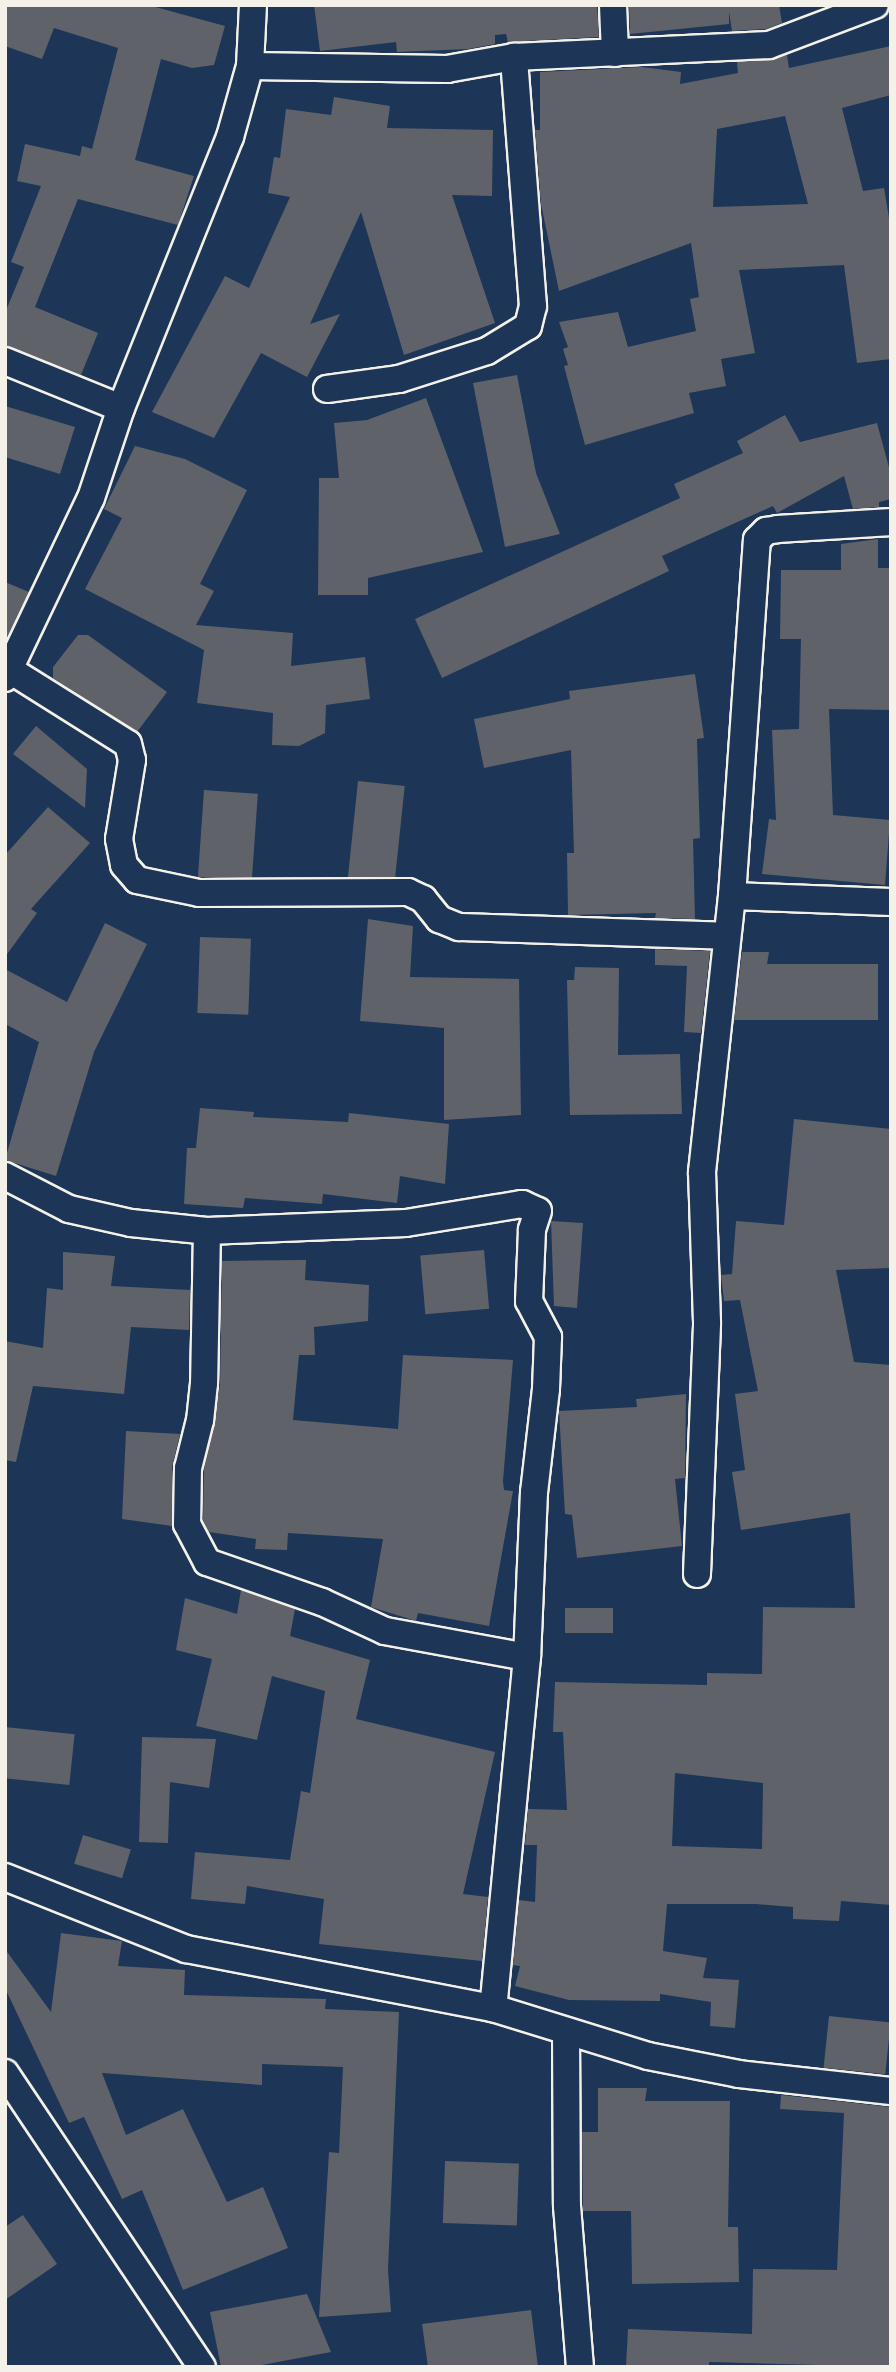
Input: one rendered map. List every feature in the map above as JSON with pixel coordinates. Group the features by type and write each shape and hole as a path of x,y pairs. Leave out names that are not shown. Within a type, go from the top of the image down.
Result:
{"street":[{"path":"253,5 250,66 230,136 121,408 91,498 7,674 128,744 132,760 119,839 124,866 137,880 199,893 408,892 423,899 432,914 459,928 727,936"},
{"path":"613,5 615,53"},
{"path":"250,66 447,69 514,57 769,45 875,5"},
{"path":"327,389 399,379 487,351 528,326 533,306 514,57"},
{"path":"5,361 121,408"},
{"path":"697,1574 707,1322 702,1172 732,896 757,540 766,531 778,529 891,522"},
{"path":"732,896 891,902"},
{"path":"10,1188 69,1209 131,1223 207,1231 407,1223 522,1205 538,1211 532,1230 529,1301 548,1337 534,1492 527,1657 493,2008"},
{"path":"207,1231 204,1383 200,1420 188,1468 187,1524 207,1562 321,1602 385,1631 527,1657"},
{"path":"5,1877 186,1949 493,2008 648,2056 739,2074 891,2091"},
{"path":"566,2031 567,2206 580,2367"},
{"path":"5,2073 202,2367"}],"building":[{"path":"5,5 148,5 225,26 214,65 192,68 161,59 135,160 194,176 178,225 78,199 35,307 98,333 81,375 5,346 5,313 24,267 11,262 41,186 17,181 25,144 80,156 82,146 92,149 118,48 54,28 42,59 5,46"},
{"path":"314,5 597,5 599,37 508,42 506,34 495,35 495,44 468,49 397,52 396,42 320,51"},
{"path":"629,5 779,5 782,23 766,29 732,31 729,12 729,24 630,34"},
{"path":"891,46 891,95 842,108 863,191 884,188 891,230 891,359 857,363 844,265 739,270 755,353 721,359 726,386 689,393 694,413 585,445 564,366 568,365 563,349 568,347 559,322 618,312 628,347 696,331 690,299 699,297 691,243 559,291 541,204 535,130 540,130 540,72 642,67 681,72 680,84 738,73 737,62 787,55 789,68","holes":["785,116 808,204 713,207 717,129"]},
{"path":"334,97 390,106 387,128 493,130 492,196 452,195 495,323 404,355 361,212 310,324 340,314 307,377 261,353 214,438 152,412 225,276 249,288 290,197 268,193 274,157 280,158 286,109 331,115"},
{"path":"517,375 536,473 560,534 505,547 473,383"},
{"path":"426,398 483,552 368,578 368,595 318,595 319,478 339,478 334,423 367,420"},
{"path":"5,406 75,427 60,474 5,457"},
{"path":"785,415 800,442 877,423 891,475 891,499 879,502 879,507 853,509 844,476 777,513 773,506 662,556 669,571 442,678 415,619 680,498 674,484 743,453 737,441"},
{"path":"135,446 185,459 247,490 200,584 214,591 196,625 293,633 291,666 365,657 370,699 326,705 325,733 299,746 272,745 273,713 197,703 204,650 85,589 122,518 104,509"},
{"path":"878,539 878,568 891,568 891,710 829,709 833,815 890,820 885,885 762,874 769,819 776,820 772,730 799,729 801,639 780,639 781,570 841,570 841,544"},
{"path":"5,582 29,592 5,641"},
{"path":"78,635 88,635 167,692 137,732 53,678 53,667"},
{"path":"695,674 704,738 697,739 700,838 693,839 695,919 655,918 656,913 568,915 567,853 574,853 571,750 484,768 474,719 570,699 569,691"},
{"path":"36,726 87,769 85,808 13,754"},
{"path":"358,781 405,786 395,882 348,877"},
{"path":"204,790 258,794 252,881 198,877"},
{"path":"48,807 90,843 31,909 37,913 5,957 5,855"},
{"path":"368,919 413,926 410,977 519,979 521,1115 444,1120 444,1028 360,1021"},
{"path":"105,923 147,944 94,1052 56,1176 5,1160 39,1042 5,1024 5,969 67,1002"},
{"path":"200,937 251,939 248,1015 197,1013"},
{"path":"655,949 710,951 701,1033 684,1032 687,966 655,965"},
{"path":"742,952 769,952 767,964 878,964 878,1020 734,1020"},
{"path":"575,967 619,968 618,1055 680,1054 682,1114 570,1115 567,980 574,980"},
{"path":"200,1108 254,1112 253,1117 348,1122 349,1113 449,1124 445,1184 400,1176 397,1203 323,1194 322,1204 245,1198 243,1208 184,1204 187,1148 196,1148"},
{"path":"794,1119 891,1129 891,1268 836,1270 854,1362 891,1365 891,1905 841,1901 839,1921 793,1919 793,1907 756,1904 667,1904 663,1951 707,1958 703,1978 739,1980 735,2028 710,2026 711,2002 660,1994 660,2001 569,2000 515,1986 520,1966 513,1965 519,1900 535,1902 537,1845 525,1845 528,1809 567,1810 563,1732 553,1732 555,1682 707,1685 707,1673 762,1674 763,1607 855,1608 850,1513 741,1530 732,1472 745,1470 735,1394 758,1391 740,1300 724,1301 721,1275 732,1274 736,1221 784,1225","holes":["675,1773 763,1783 762,1849 672,1846"]},
{"path":"551,1221 583,1223 577,1308 554,1306"},
{"path":"484,1250 489,1309 425,1314 420,1256"},
{"path":"63,1252 115,1256 111,1286 190,1290 189,1330 131,1327 124,1394 33,1386 16,1462 5,1460 5,1341 43,1348 47,1288 63,1290"},
{"path":"306,1260 305,1280 369,1285 368,1321 314,1327 315,1355 299,1355 293,1420 398,1429 403,1355 513,1360 503,1481 504,1490 513,1491 489,1626 418,1613 416,1621 371,1607 383,1539 288,1533 287,1550 255,1549 256,1539 209,1532 203,1520 204,1470 220,1385 222,1261"},
{"path":"686,1394 685,1478 675,1479 682,1546 577,1558 572,1515 565,1514 559,1411 637,1407 636,1399"},
{"path":"126,1431 180,1434 172,1467 172,1526 122,1519"},
{"path":"241,1590 295,1609 290,1636 370,1660 356,1719 495,1752 463,1894 488,1897 482,1961 319,1944 324,1899 247,1886 245,1904 191,1899 195,1852 290,1860 301,1791 310,1793 325,1691 272,1676 257,1740 196,1726 212,1659 176,1650 185,1598 237,1614"},
{"path":"565,1608 613,1608 613,1633 565,1633"},
{"path":"5,1727 75,1734 69,1785 5,1778"},
{"path":"142,1737 216,1739 209,1788 170,1782 168,1843 139,1842"},
{"path":"83,1835 131,1850 122,1878 74,1864"},
{"path":"61,1933 122,1941 118,1966 185,1970 184,1995 326,1999 325,2009 399,2012 388,2270 391,2312 319,2317 329,2152 339,2153 343,2067 262,2064 262,2085 102,2073 126,2135 183,2109 227,2202 263,2187 288,2248 183,2290 142,2190 122,2199 84,2117 69,2123 5,1988 5,1949 51,2012"},
{"path":"829,2016 891,2022 885,2074 824,2068"},
{"path":"598,2088 647,2088 645,2101 730,2101 728,2227 738,2227 739,2282 632,2284 631,2211 583,2211 582,2132 598,2132"},
{"path":"781,2095 891,2107 891,2367 709,2362 709,2367 626,2366 628,2329 752,2334 753,2269 837,2270 844,2113 780,2109"},
{"path":"445,2161 519,2164 517,2226 443,2223"},
{"path":"23,2215 57,2264 5,2300 5,2227"},
{"path":"307,2294 331,2352 251,2367 221,2367 210,2312"},
{"path":"531,2310 538,2367 428,2367 422,2324"}]}
